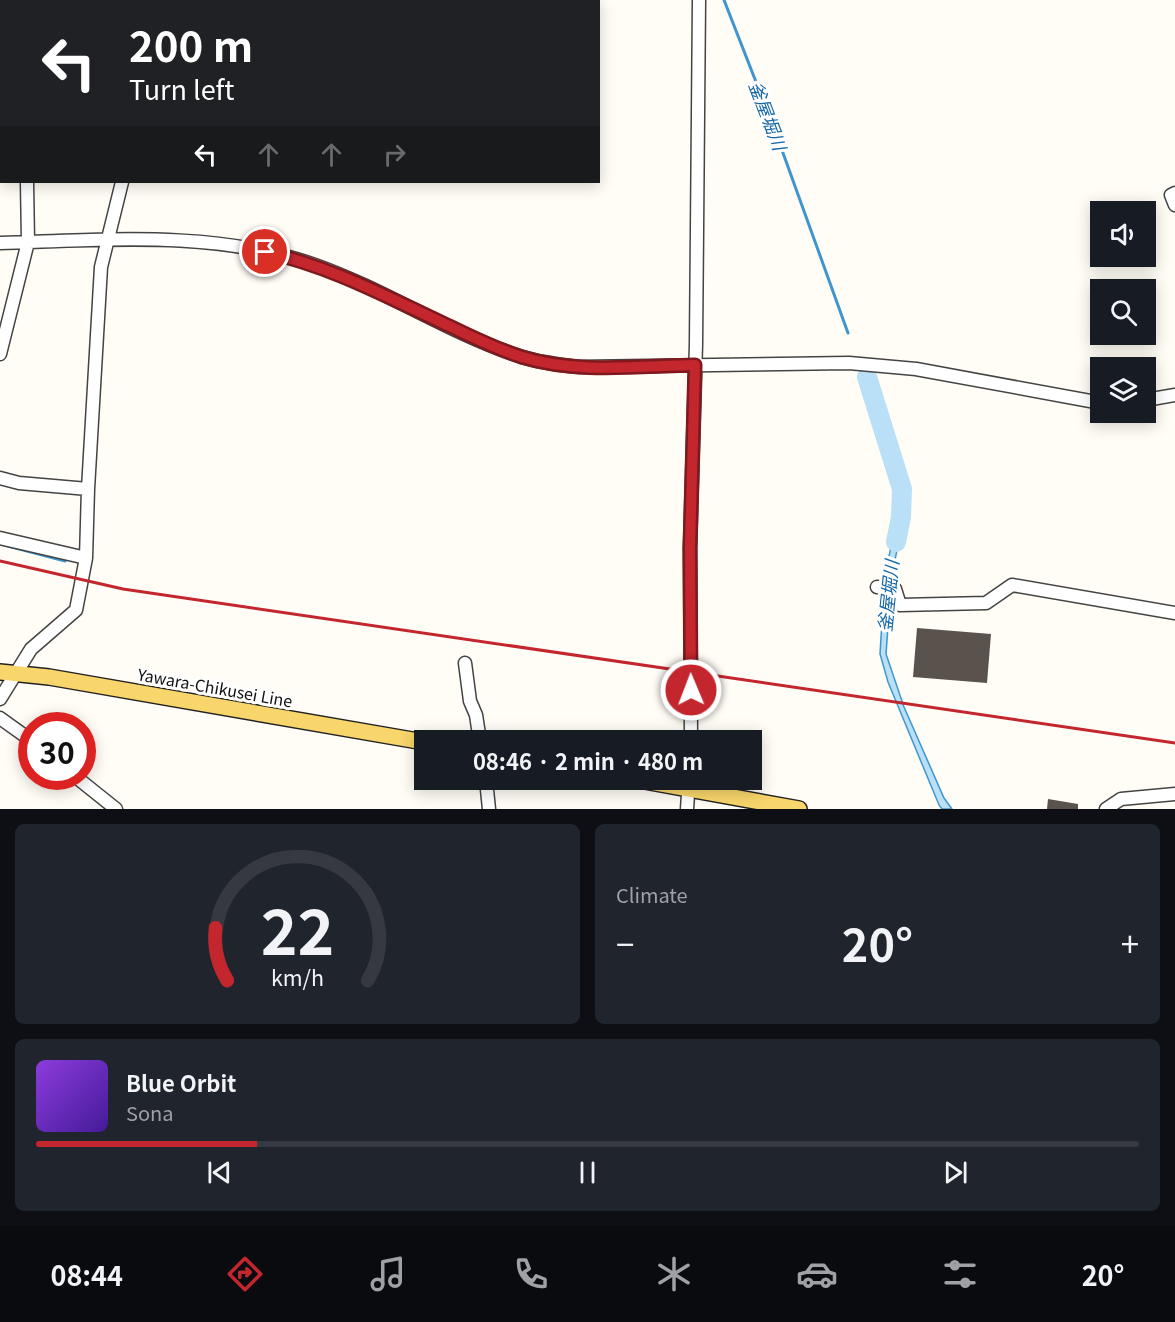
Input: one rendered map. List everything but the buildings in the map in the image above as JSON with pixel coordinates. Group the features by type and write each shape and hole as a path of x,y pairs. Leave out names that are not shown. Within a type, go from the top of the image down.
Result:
{"main road":[{"name":"Yawara-Chikusei Line","path":"7,673 49,677 414,740"},
{"path":"715,790 799,809"}],"street":[{"path":"691,730 690,548 695,365 699,0"},
{"path":"0,354 28,242 27,183"},
{"path":"0,699 7,673 76,610 86,558 101,267 122,183"},
{"path":"1175,193 1171,195 1175,205"},
{"path":"0,243 108,239 216,243 280,255 341,275 499,349 546,363 580,367 849,363 916,369 1090,401"},
{"path":"1156,398 1175,395"},
{"path":"0,478 19,483 88,489"},
{"path":"0,538 86,558"},
{"path":"877,587 895,589 900,605 986,603 1012,585 1175,613"},
{"path":"465,663 470,701 476,715 478,730"},
{"path":"0,718 18,731"},
{"path":"87,790 99,804 116,809"},
{"path":"487,790 489,809"},
{"path":"687,809 689,790"},
{"path":"1106,809 1121,799 1175,794"}],"water":[{"path":"898,517 904,517 892,574 886,654 904,707 944,798 952,809 942,809 939,805 888,682 880,654 885,573"}],"waterway":[{"name":"釜屋堀川","path":"724,0 774,128 848,333"},
{"name":"釜屋堀川","path":"867,377 902,489 901,517 896,542"},
{"path":"0,544 65,561"}],"railway":[{"path":"0,561 123,589 1175,743"}],"route":[{"path":"265,252 312,264 341,275 523,358 580,367 695,365 690,548 691,690"}]}
